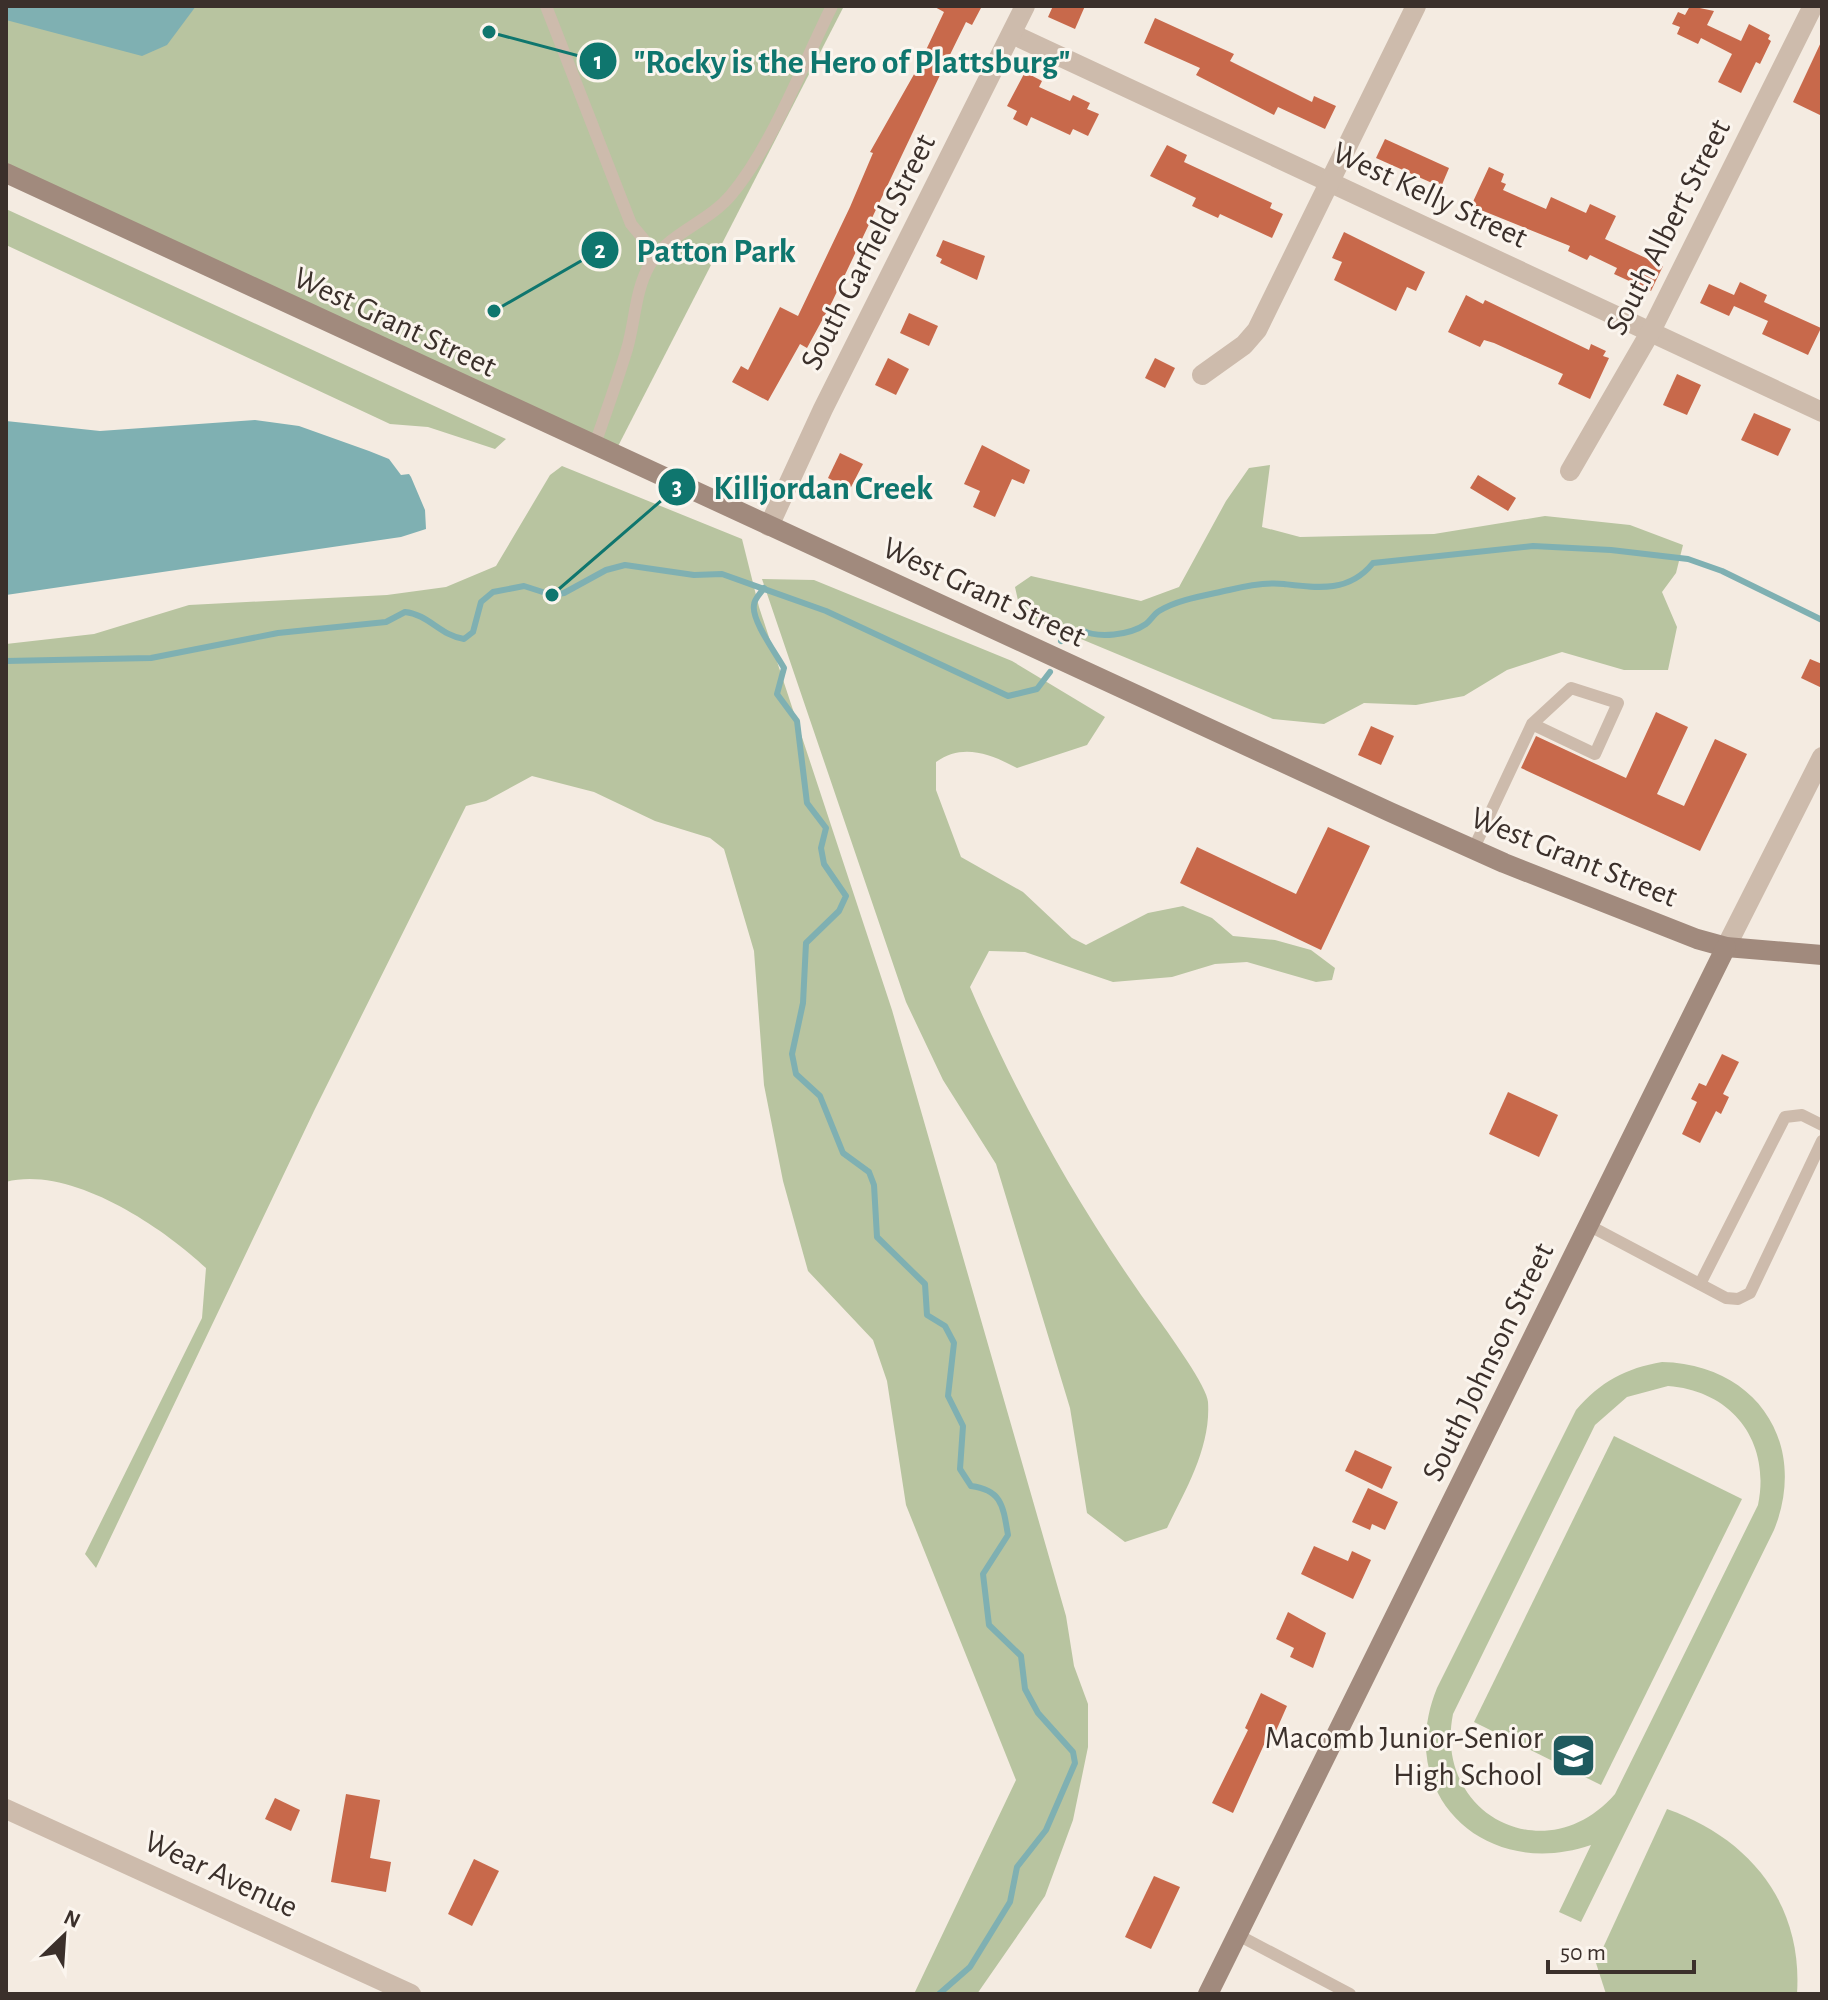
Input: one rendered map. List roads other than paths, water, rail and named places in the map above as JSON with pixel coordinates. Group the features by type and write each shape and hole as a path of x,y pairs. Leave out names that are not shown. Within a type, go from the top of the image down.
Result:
{"main road":[{"name":"West Grant Street","path":"6,173 594,447 1473,850 1669,929 1726,947 1822,955"},
{"name":"South Johnson Street","path":"1208,1994 1726,947"}],"street":[{"name":"South Garfield Street","path":"769,526 823,409 1025,6"},
{"path":"1202,375 1244,345 1257,330 1416,6"},
{"name":"South Albert Street","path":"1570,471 1651,331 1814,8"},
{"name":"West Kelly Street","path":"1012,34 1822,412"},
{"name":"South Johnson Street","path":"1726,947 1822,757"},
{"name":"Wear Avenue","path":"6,1809 411,1994"}],"lane":[{"path":"546,6 631,224 656,254"},
{"path":"594,447 628,347 643,278 656,254 712,215 731,195 750,167 832,6"},
{"path":"1473,850 1532,724 1571,688 1618,703 1595,754 1532,724"},
{"path":"1700,1284 1785,1117 1802,1115 1822,1125"},
{"path":"1588,1225 1726,1298 1738,1299 1750,1293 1822,1141"},
{"path":"1238,1935 1350,1994"}],"water":[{"path":"6,6 196,6 167,45 142,56 6,20"},
{"path":"255,420 299,426 389,459 401,475 409,474 411,477 425,510 426,529 401,537 6,595 6,421 100,431"}],"waterway":[{"path":"1061,641 1065,635 1082,630 1105,635 1132,631 1175,603 1242,587 1271,584 1332,586 1354,580 1373,563 1533,546 1611,550 1688,559 1722,571 1822,620"},
{"path":"6,661 151,658 278,633 386,622 405,612 464,639 473,632 481,602 493,592 524,586 552,595 564,593 606,570 625,565 694,575 722,574 826,611 1008,696 1037,689 1050,672"},
{"path":"764,588 755,601 754,611 760,628 784,668 777,694 797,721 807,803 826,828 821,848 824,864 846,896 839,911 806,943 803,1003 792,1054 796,1074 820,1096 843,1153 869,1172 874,1185 877,1237 925,1284 927,1315 945,1326 954,1343 948,1396 963,1426 960,1469 971,1486 989,1491 999,1501 1008,1535 983,1574 989,1625 1021,1656 1025,1689 1038,1713 1073,1752 1075,1763 1046,1830 1017,1867 1010,1902 970,1967 939,1994"}],"place":[{"name":"\"Rocky is the Hero of Plattsburg\"","path":"489,32"},
{"name":"Patton Park","path":"494,311"},
{"name":"Killjordan Creek","path":"552,595"},
{"name":"Macomb Junior-Senior High School","path":"1574,1756"}]}
